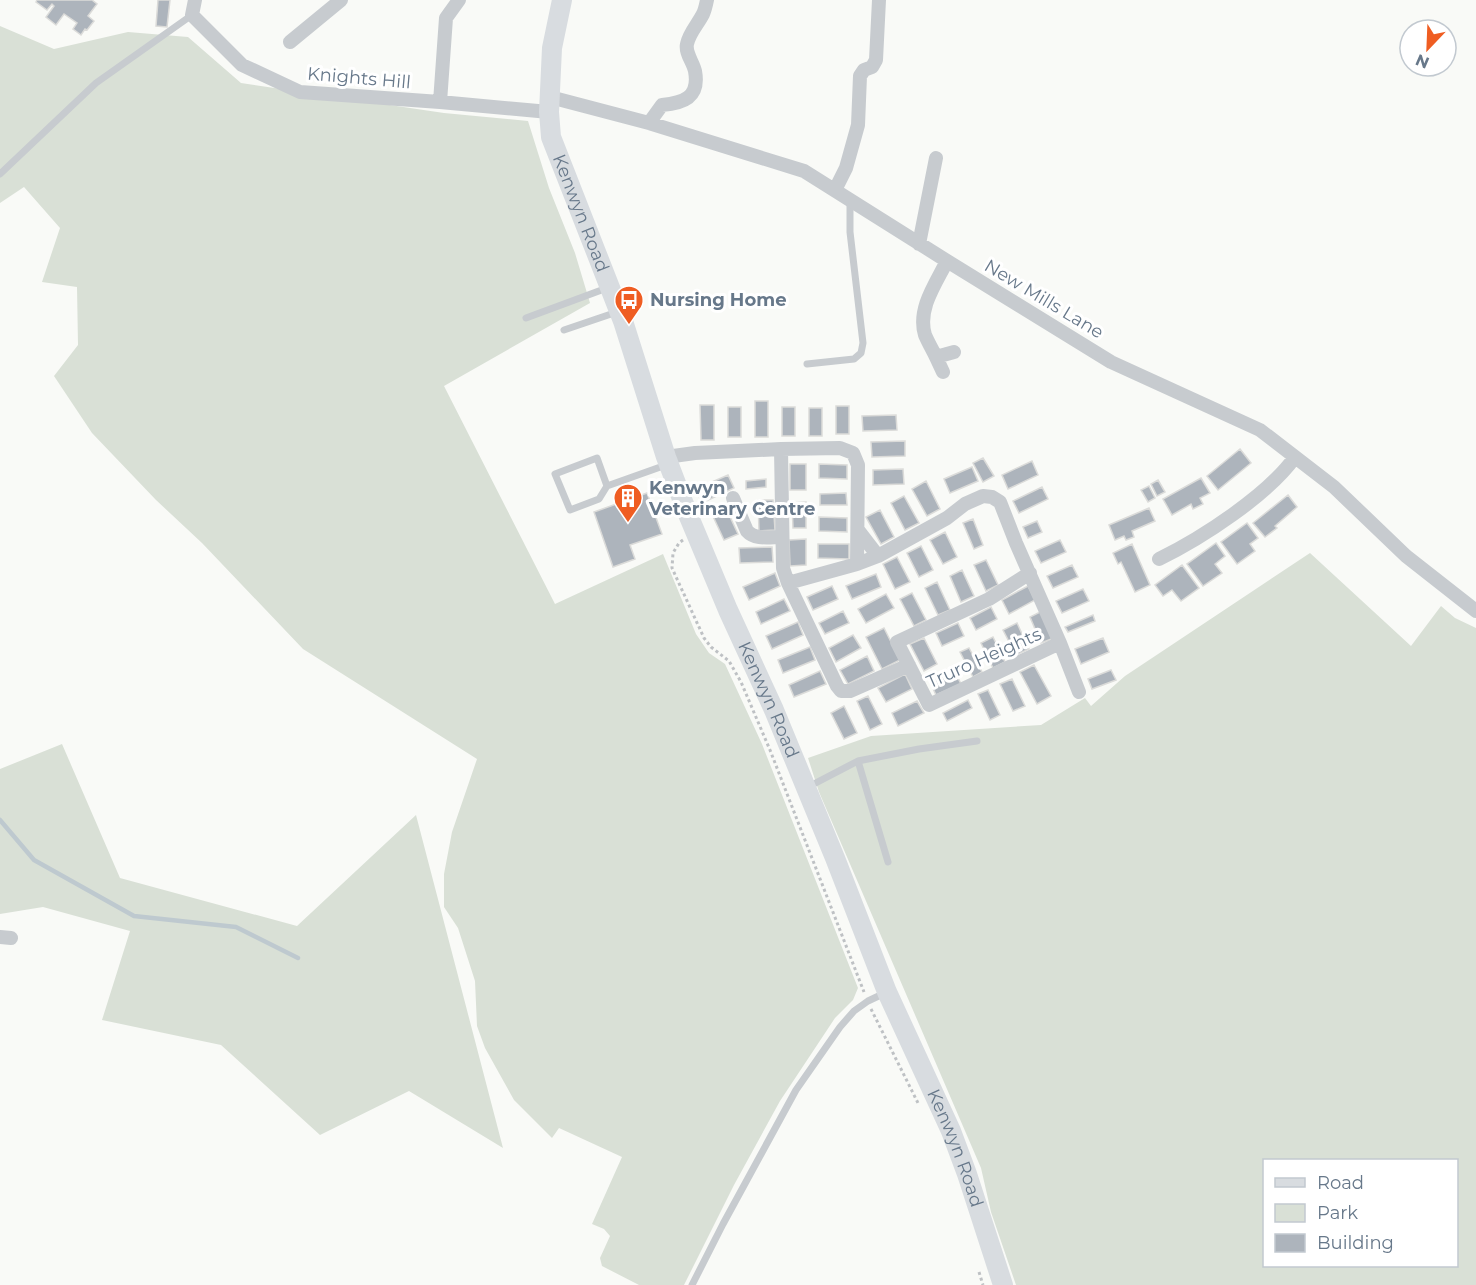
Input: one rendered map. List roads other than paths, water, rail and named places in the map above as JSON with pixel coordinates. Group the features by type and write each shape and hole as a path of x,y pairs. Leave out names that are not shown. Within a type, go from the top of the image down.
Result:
{"main road":[{"name":"Kenwyn Road","path":"562,0 552,48 551,137 619,311 667,460 728,610 774,710 887,992 951,1131 968,1174 1003,1285"}],"street":[{"path":"192,15 195,0"},
{"path":"290,42 341,0"},
{"path":"440,102 446,18 459,0"},
{"path":"649,123 662,105 678,104 688,99 694,87 695,72 687,45 707,0"},
{"path":"835,190 846,168 858,126 860,76 864,70 872,67 876,60 879,0"},
{"name":"Knights Hill","path":"192,15 242,65 300,92 440,102 550,105"},
{"name":"New Mills Lane","path":"550,105 649,123 804,171 1111,362 1260,430 1334,487 1406,556 1476,611"},
{"path":"919,244 936,158"},
{"path":"943,372 924,333 923,318 926,302 947,261"},
{"path":"936,357 954,352"},
{"path":"667,460 695,453 781,449 840,448 854,453 858,465 857,564"},
{"name":"Truro Heights","path":"781,449 783,568 837,686 841,691 850,691 909,665"},
{"path":"1159,559 1178,550 1248,503 1286,471 1295,457"},
{"name":"Truro Heights","path":"788,583 878,556 946,518 965,504 982,496 992,497 1000,502 1060,643 1078,692"},
{"path":"733,498 747,531 751,535 781,537"},
{"path":"858,530 878,556"},
{"name":"Truro Heights","path":"1030,573 989,599 897,642 929,705 1060,643"}],"lane":[{"path":"0,174 96,82 192,15"},
{"path":"807,364 854,359 861,353 863,343 850,232 850,200"},
{"path":"526,318 610,287"},
{"path":"564,330 619,311"},
{"path":"607,486 597,458 555,474 570,510 599,499 607,486 667,460"},
{"path":"806,788 858,761 976,741"},
{"path":"858,761 888,862"},
{"path":"692,1285 796,1090 840,1027 854,1011 887,992"}],"waterway":[{"path":"0,820 34,860 134,916 236,927 298,958"}],"place":[{"name":"Nursing Home","path":"629,326"},
{"name":"Kenwyn Veterinary Centre","path":"628,524"}]}
